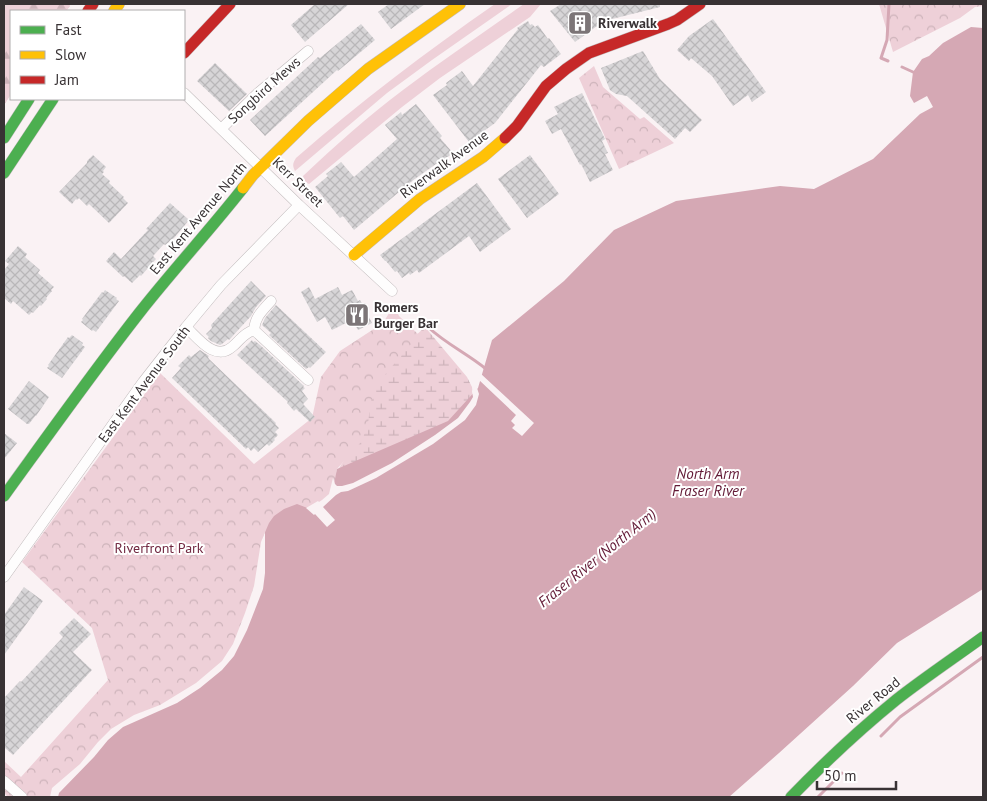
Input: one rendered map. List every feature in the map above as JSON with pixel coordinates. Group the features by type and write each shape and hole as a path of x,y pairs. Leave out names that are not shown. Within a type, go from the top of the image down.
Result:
{"street":[{"path":"185,52 230,4"},
{"name":"East Kent Avenue North","path":"4,496 141,311 260,167 368,70 460,4"},
{"name":"Riverwalk Avenue","path":"354,255 420,199 483,157 499,144 517,126 546,86 566,69 611,44 677,20 700,4"},
{"name":"Songbird Mews","path":"221,129 258,93 308,51"},
{"name":"Kerr Street","path":"185,94 392,291"},
{"path":"4,138 28,100"},
{"path":"4,173 52,100"},
{"name":"East Kent Avenue South","path":"4,577 143,382 186,327 228,278 300,205"},
{"path":"254,330 259,314 271,301"},
{"path":"186,327 204,344 218,352 226,351 239,338 254,330"},
{"path":"254,330 308,380"},
{"name":"River Road","path":"791,797 850,740 898,698 983,637"},
{"path":"4,781 22,797"}],"green space":[{"path":"4,4 68,4 70,6 67,10 10,10 10,96 4,105"},
{"path":"13,4 68,4 70,6 67,10 16,10"},
{"path":"495,4 512,4 387,93 295,171 293,164 296,158 320,137 444,40"},
{"path":"524,4 541,4 530,17 440,78 402,107 309,184 305,182 303,176 377,110"},
{"path":"879,4 983,4 983,6 975,7 960,18 893,52"},
{"path":"10,38 10,96 4,105 4,47"},
{"path":"594,66 603,87 640,119 644,117 674,143 619,169 579,78"},
{"name":"Riverfront Park","path":"394,305 399,316 419,335 377,384 370,405 368,425 361,442 337,469 333,491 327,498 309,509 306,508 256,587 235,644 224,663 53,797 8,797 4,793 4,761 21,777 108,680 92,628 22,562 160,373 254,464 312,418 321,377 340,351 383,323"},
{"path":"425,327 467,377 472,387 473,397 458,418 335,484 333,478 346,457 374,383"}],"water":[{"name":"North Arm Fraser River","path":"971,27 983,28 983,589 897,643 853,686 729,797 53,797 112,731 167,704 196,686 224,663 235,644 256,587 263,537 274,516 284,509 297,504 310,509 323,501 330,493 337,469 448,421 478,388 492,340 564,281 614,230 676,201 780,186 814,189 873,159 920,114 933,107 927,96 914,103 910,96 913,72 922,59 929,56 943,43"}],"pier":[{"path":"480,373 534,423 522,436 512,428 515,425 511,421 516,415 478,379"},
{"path":"476,385 479,394 476,405 465,420 433,444 376,478 336,495 323,507 335,520 327,527 315,514 306,508 319,502 329,494 333,478 337,486 353,483 392,463 435,435 458,418 473,397 472,391"},
{"path":"265,532 263,589 247,630 234,656 222,670 200,688 177,703 123,727 108,740 59,793 58,797 50,797 52,788 80,764 111,729 134,715 160,705 196,683 222,661 233,644 254,586 261,542"}],"building":[{"path":"315,4 349,4 305,42 291,25"},
{"path":"389,4 425,4 391,29 378,12"},
{"name":"Riverwalk","path":"561,4 660,4 660,7 604,21 575,42 550,11"},
{"path":"713,19 766,92 752,102 748,95 733,106 712,76 691,58 689,61 677,50 689,36"},
{"path":"528,21 530,25 532,24 535,27 538,25 561,54 544,67 541,65 495,123 469,142 433,95 462,71 473,86 517,28"},
{"path":"361,24 375,40 337,70 265,136 250,120 318,57 320,58"},
{"path":"643,51 660,79 702,120 690,132 685,128 675,139 627,96 616,94 610,90 601,68"},
{"path":"215,63 247,94 229,111 197,81"},
{"path":"582,93 605,139 602,141 608,153 605,154 613,170 590,182 561,129 552,134 545,121 558,114 554,107"},
{"path":"416,104 453,153 412,181 354,230 343,216 340,218 315,187 328,176 326,174 341,162 354,177 397,139 385,125 401,112 402,115"},
{"path":"93,155 106,167 102,174 128,203 109,223 89,204 87,206 79,198 72,204 59,192"},
{"path":"530,155 559,194 527,218 498,179"},
{"path":"477,183 511,229 480,252 469,236 419,273 417,270 402,278 380,255"},
{"path":"170,203 189,220 174,238 164,244 153,256 156,259 132,283 106,261 114,252 121,259"},
{"path":"18,246 27,254 25,257 40,270 38,273 54,287 41,306 29,315 13,301 11,304 4,298 4,270 9,264 5,261"},
{"path":"251,281 266,296 229,340 220,345 211,341 206,334 212,328 211,325"},
{"path":"309,287 315,299 338,287 342,295 352,290 358,301 360,300 372,323 358,330 352,320 332,330 325,317 317,322 301,292"},
{"path":"105,290 119,301 96,332 92,331 81,322"},
{"path":"276,305 326,352 310,368 306,369 269,335 271,333 262,325 265,318"},
{"path":"72,335 83,343 82,345 85,347 62,378 47,368 68,337"},
{"path":"252,340 260,345 304,386 305,388 302,391 308,399 303,404 315,417 310,422 296,409 294,411 288,402 237,355"},
{"path":"200,350 209,356 209,359 276,423 279,428 275,432 278,435 269,446 267,444 258,452 254,448 251,451 248,447 246,449 172,378 181,368 178,366 189,355 191,357"},
{"path":"29,381 49,397 36,416 27,424 8,409"},
{"path":"4,433 17,443 4,459"},
{"path":"24,587 43,601 4,655 4,615"},
{"path":"74,618 91,634 73,652 92,670 13,755 4,747 4,698 63,637 59,633"}],"waterway":[{"path":"888,61 881,58 887,40 889,4"},
{"path":"902,67 913,72"},
{"path":"428,327 442,339 486,369"},
{"path":"881,736 900,717 983,657"},
{"path":"818,797 842,773"}],"traffic: fast":[{"path":"4,138 28,100"},
{"path":"4,173 52,100"},
{"path":"4,496 140,312 243,188"},
{"path":"791,797 882,711 983,637"}],"traffic: slow":[{"path":"115,10 119,4"},
{"path":"243,188 253,175 308,121 368,69 460,4"},
{"path":"354,255 420,199 483,157 505,138"}],"traffic: jam":[{"path":"89,10 93,4"},
{"path":"185,52 230,4"},
{"path":"505,138 517,126 546,86 589,53 668,24 700,4"}],"place":[{"name":"Riverwalk","path":"580,23"},
{"name":"Romers Burger Bar","path":"357,315"}],"water label":[{"name":"Fraser River (North Arm)","path":"597,558"}]}
